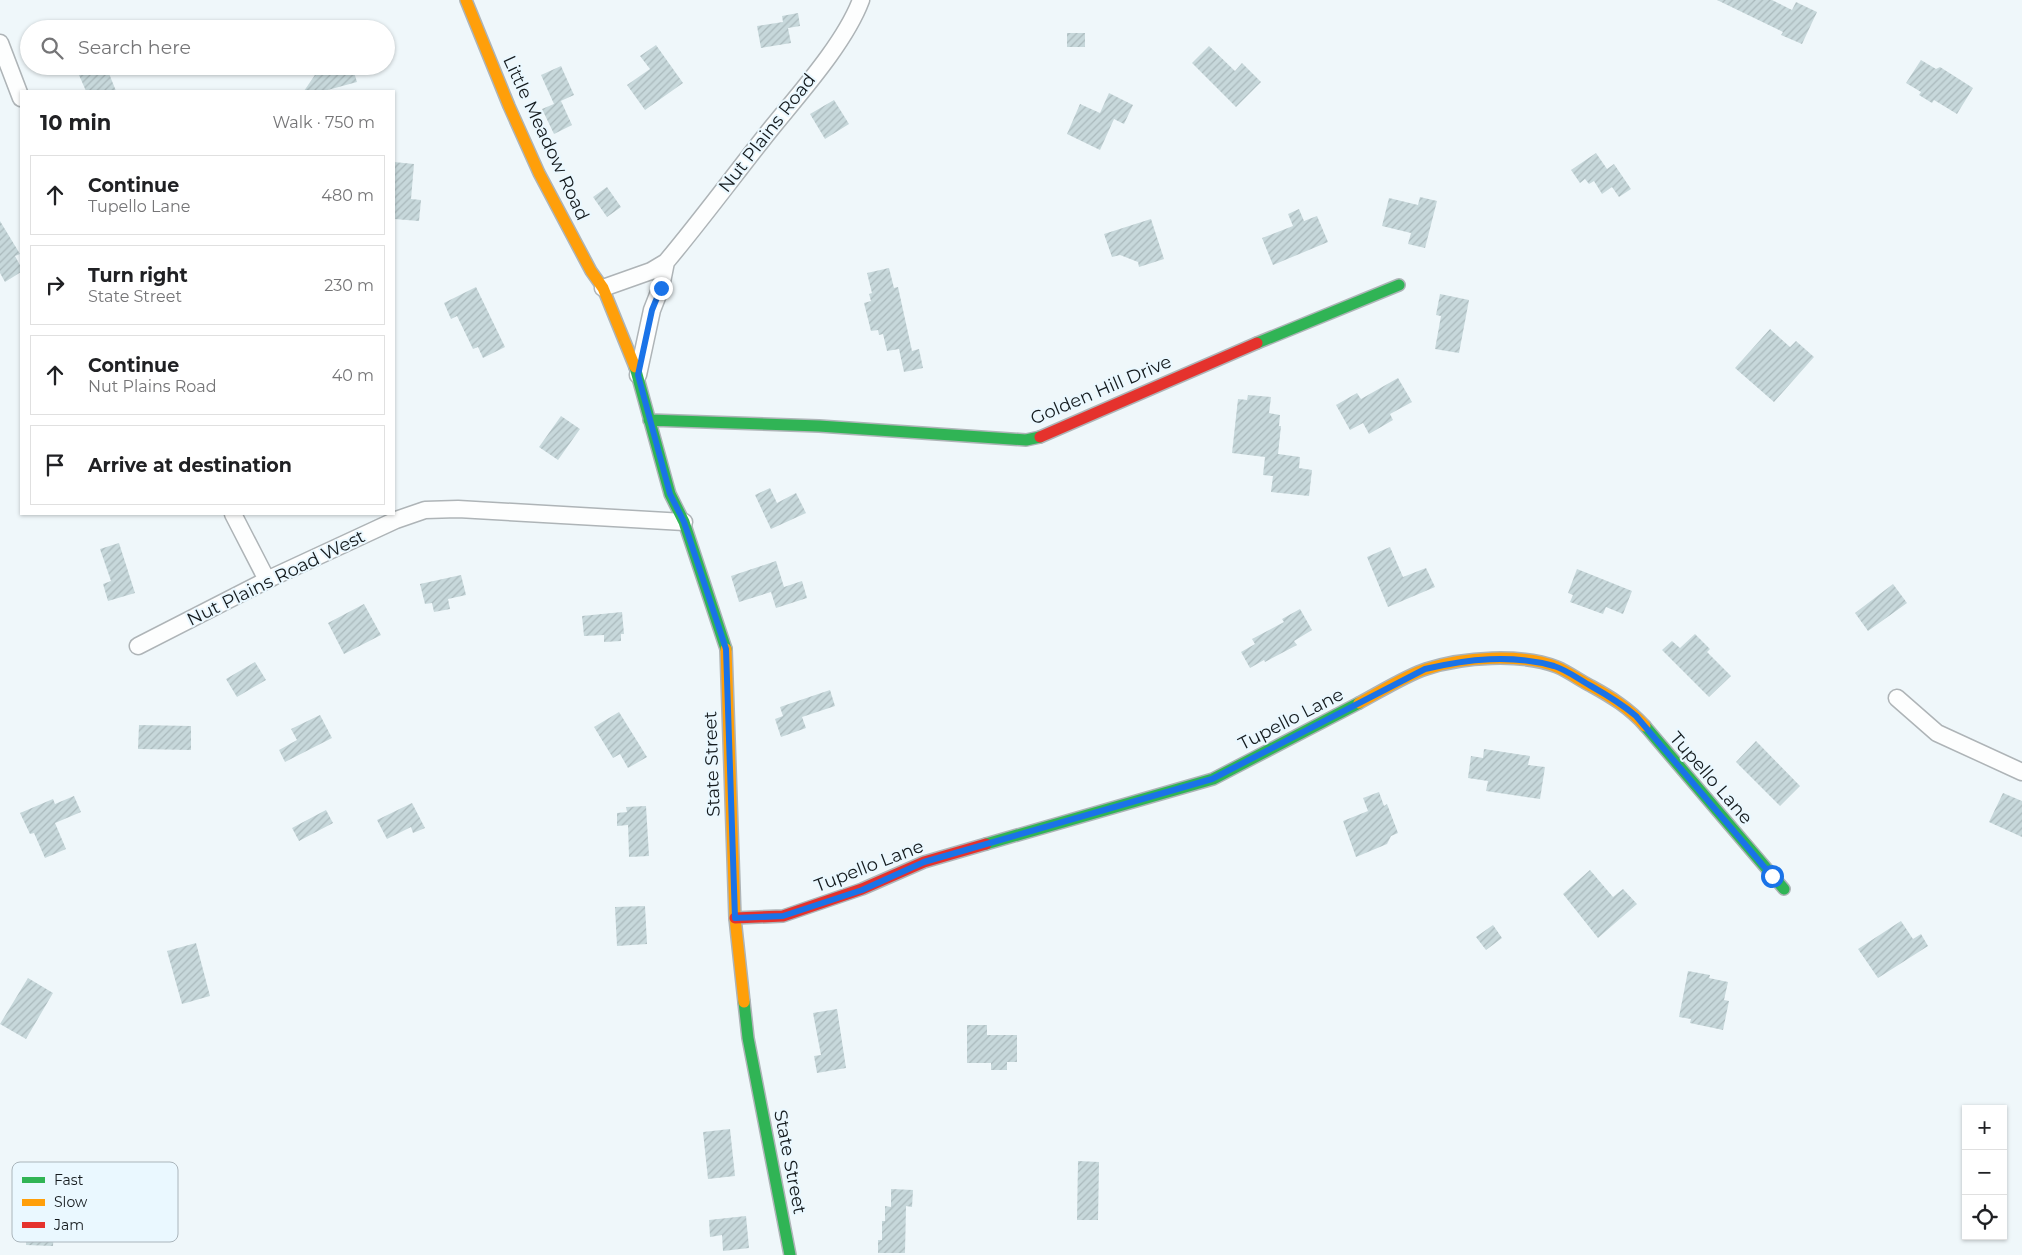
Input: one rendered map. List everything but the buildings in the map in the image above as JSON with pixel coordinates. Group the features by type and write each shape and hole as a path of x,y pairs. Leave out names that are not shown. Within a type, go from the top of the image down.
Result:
{"street":[{"name":"Little Meadow Road","path":"466,0 509,106 539,173 591,271 603,288"},
{"name":"Nut Plains Road","path":"603,288 651,271 666,262 803,89 835,45 857,10 861,0"},
{"path":"0,43 20,95"},
{"name":"Nut Plains Road","path":"638,375 652,310 661,288 666,262"},
{"name":"Golden Hill Drive","path":"649,420 819,426 1026,440 1044,436 1206,364 1400,284"},
{"name":"State Street","path":"603,288 638,375 670,494 684,522 726,649 735,918 748,1038 790,1255"},
{"name":"Nut Plains Road West","path":"138,646 267,580 396,520 426,510 458,509 684,522"},
{"path":"234,515 267,580"},
{"name":"Tupello Lane","path":"735,918 783,916 862,890 924,862 1212,779 1425,669 1460,661 1486,659 1508,659 1555,666 1620,702 1636,716 1784,889"},
{"path":"1897,698 1937,733 2022,772"}],"traffic: fast":[{"path":"1257,343 1399,285"},
{"path":"635,367 670,494 684,522 726,649"},
{"path":"649,420 819,426 1026,440 1040,437"},
{"path":"986,844 1213,779 1359,703"},
{"path":"1645,726 1784,889"},
{"path":"744,1002 748,1038 790,1255"}],"traffic: slow":[{"path":"466,0 509,106 539,173 591,271 603,288 635,367"},
{"path":"726,649 735,918 744,1002"},
{"path":"1359,703 1401,680 1426,669 1474,659 1509,658 1557,667 1620,703 1645,726"}],"traffic: jam":[{"path":"1040,437 1257,343"},
{"path":"735,918 783,916 862,889 924,862 986,844"}],"route":[{"path":"661,288 652,310 638,375 658,457 670,494 684,522 726,649 735,918 783,916 862,890 924,862 1212,779 1425,669 1460,661 1486,659 1508,659 1555,666 1620,702 1636,716 1772,876"}]}
